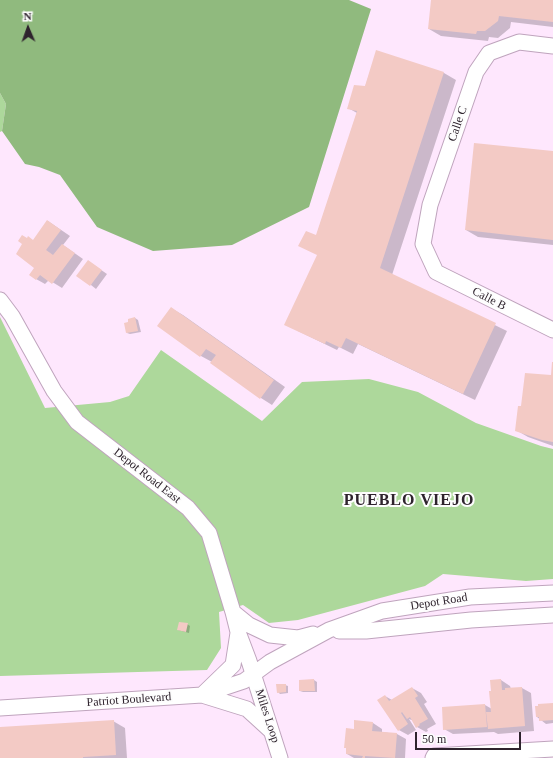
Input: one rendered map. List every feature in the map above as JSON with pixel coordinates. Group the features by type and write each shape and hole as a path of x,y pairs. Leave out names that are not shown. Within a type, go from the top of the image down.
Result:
{"street":[{"name":"Calle C","path":"430,260 423,244 430,205 476,72 489,53 519,42 553,46"},
{"name":"Calle B","path":"430,260 436,272 553,330"},
{"name":"Depot Road East","path":"0,300 12,316 54,391 77,422 188,508 209,533 238,632 253,675"},
{"name":"Depot Road","path":"253,675 270,662 329,630 382,611 470,597 553,593"},
{"path":"233,612 249,625 270,635 298,638 329,630"},
{"name":"Depot Road","path":"329,630 366,631 471,620 553,616"},
{"path":"238,632 233,665 202,695 247,709 271,732"},
{"name":"Patriot Boulevard","path":"0,708 202,695 244,680 253,675"},
{"name":"Miles Loop","path":"253,675 280,758"},
{"path":"433,758 434,756 553,749"}],"green space":[{"path":"0,0 349,0 371,9 309,207 232,245 153,251 97,227 60,175 39,167 25,164 2,131 6,104 0,93"},
{"path":"0,93 6,104 2,131 0,132"},
{"path":"0,317 45,408 110,402 129,396 161,350 262,421 302,382 369,379 418,392 476,423 553,449 553,579 526,581 443,574 425,586 298,620 269,623 243,605 219,612 221,648 207,670 0,676"}],"building":[{"path":"431,0 553,0 553,22 499,16 498,21 485,31 477,31 476,34 428,29"},
{"path":"376,50 444,72 380,268 496,323 463,394 346,338 341,348 326,341 325,344 284,325 317,255 298,246 306,231 316,235 357,111 347,109 354,85 365,86"},
{"path":"474,143 553,151 553,240 465,230"},
{"path":"47,220 61,230 46,250 53,255 62,244 75,253 52,284 40,275 36,280 29,275 34,268 16,254 22,244 18,241 22,235 27,238 28,236 33,240"},
{"path":"88,260 102,270 90,286 76,276"},
{"path":"171,307 274,380 260,399 210,363 216,355 206,349 200,357 157,326"},
{"path":"135,317 138,331 126,333 124,323 128,322 128,319"},
{"path":"552,362 553,442 515,431 518,406 521,406 525,373 551,375"},
{"path":"179,622 188,623 186,632 177,630"},
{"path":"314,679 315,691 299,691 299,680"},
{"path":"501,679 502,690 505,690 505,688 522,687 525,726 488,729 486,712 491,712 489,691 491,691 490,680"},
{"path":"276,684 286,684 286,692 277,693"},
{"path":"412,687 418,696 415,698 428,719 419,724 420,725 416,728 410,717 407,719 402,712 401,713 408,724 398,731 377,700 385,695 389,701"},
{"path":"553,703 553,720 539,721 539,717 536,717 535,706 538,706 538,704"},
{"path":"485,704 487,727 443,730 442,707"},
{"path":"114,720 116,755 83,758 0,758 0,727"},
{"path":"354,720 373,722 372,731 397,733 395,758 365,756 365,758 362,758 363,756 346,754 346,748 344,748 346,728 354,729"}],"district":[{"name":"PUEBLO VIEJO","path":"409,501"}]}
